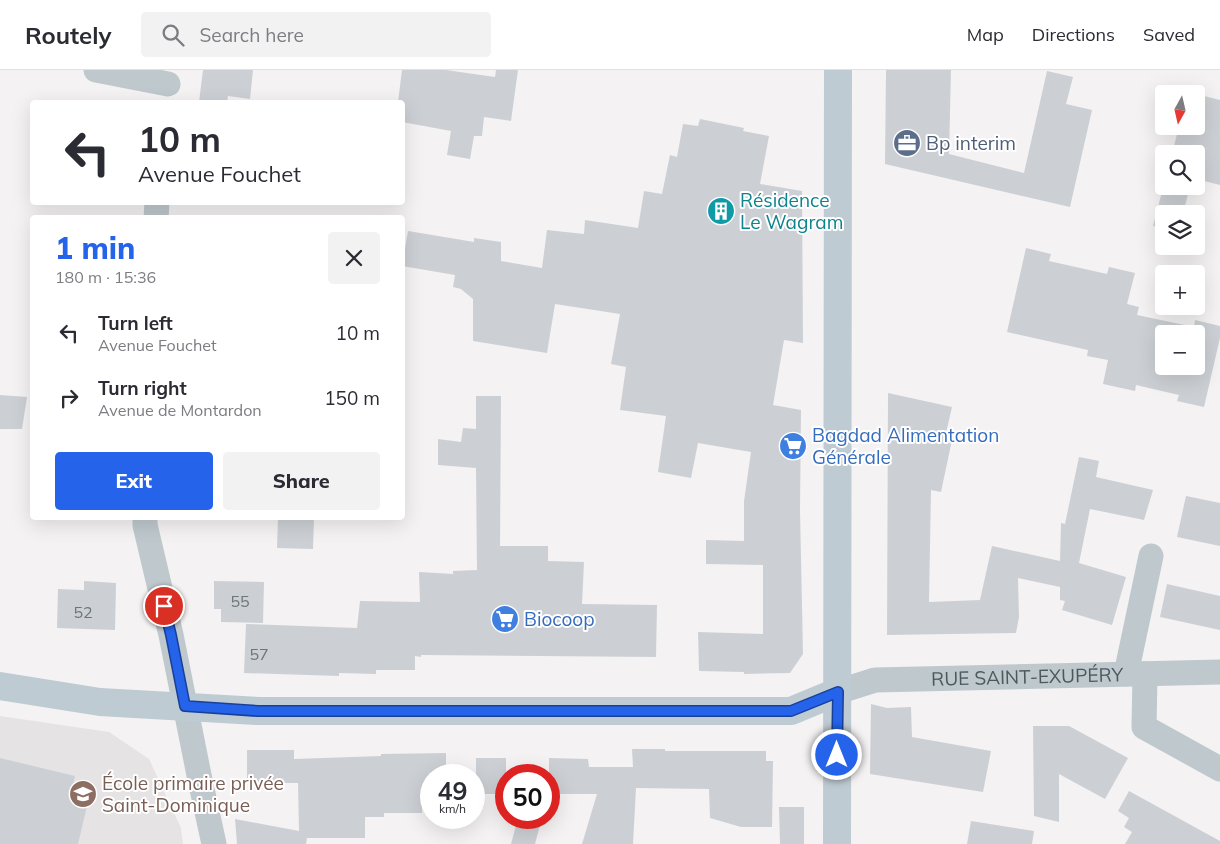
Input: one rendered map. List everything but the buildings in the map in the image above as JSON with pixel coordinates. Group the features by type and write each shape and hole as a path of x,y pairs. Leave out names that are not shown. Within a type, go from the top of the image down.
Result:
{"street":[{"path":"96,70 168,85"},
{"path":"837,844 838,70"},
{"path":"145,520 214,844"},
{"path":"1151,556 1136,674 1144,727 1220,770"},
{"name":"RUE SAINT-EXUPÉRY","path":"838,692 875,680 1220,672"},
{"path":"0,686 100,702 258,711 791,711 838,692"}],"shaded area":[{"name":"École primaire privée Saint-Dominique","path":"0,716 109,732 149,759 181,828 183,844 0,844"}],"place":[{"name":"Bp interim","path":"907,143"},
{"name":"Résidence Le Wagram","path":"721,211"},
{"name":"Bagdad Alimentation Générale","path":"793,446"},
{"name":"Biocoop","path":"505,619"},
{"name":"École primaire privée Saint-Dominique","path":"83,794"}],"route":[{"path":"164,606 185,706 258,711 791,711 838,692 837,755"}]}
